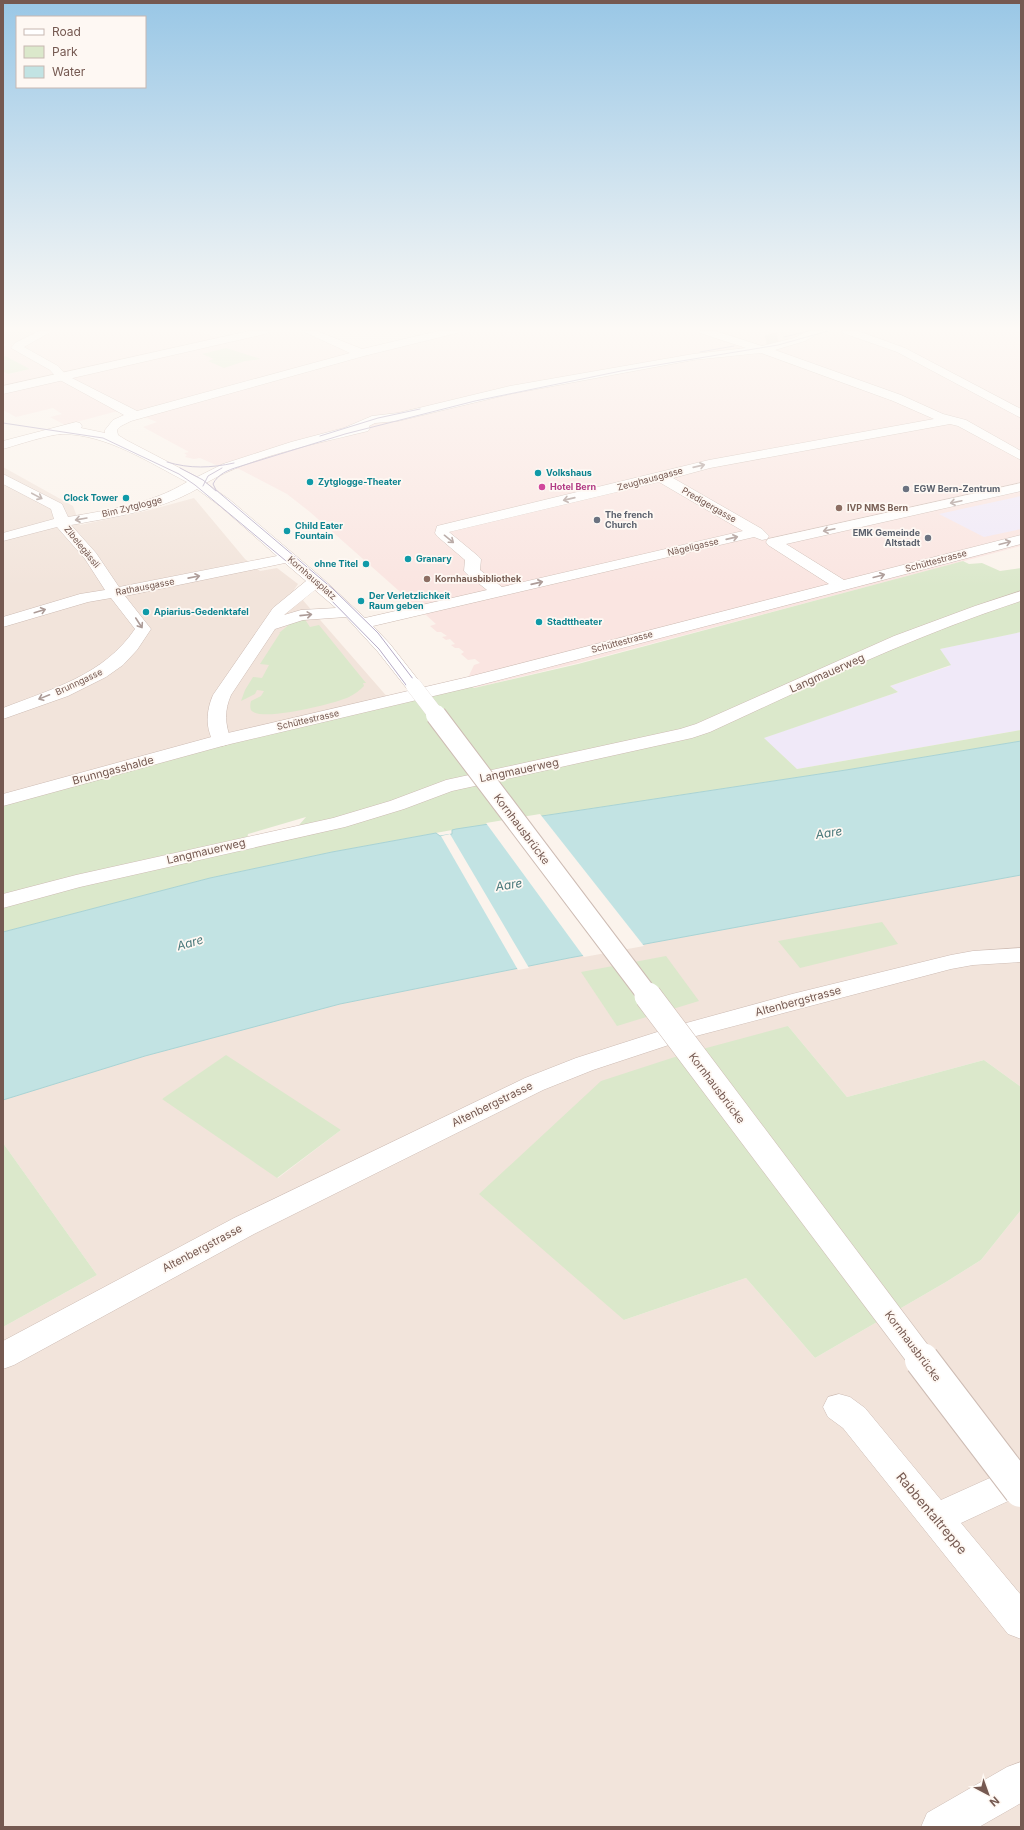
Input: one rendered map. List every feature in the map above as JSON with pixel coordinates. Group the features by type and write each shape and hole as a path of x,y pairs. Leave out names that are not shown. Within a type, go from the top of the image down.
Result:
{"street":[{"path":"3,444 62,430 134,416"},
{"path":"121,442 112,436 112,427 121,421 135,416"},
{"name":"Bim Zytglogge","path":"3,537 63,522 138,507 170,498 228,467 349,430 375,427 400,416"},
{"path":"938,416 962,424 1021,456"},
{"name":"Zeughausgasse","path":"499,592 472,571 473,559 442,533 442,529 661,477 686,469 734,458 950,420"},
{"name":"Kornhausplatz","path":"62,430 94,434 121,442 185,474 198,483 225,503 350,612 384,648 414,686"},
{"name":"Predigergasse","path":"661,477 757,532"},
{"name":"Zibelegässli","path":"3,478 55,505 59,510 65,529 91,556 115,592"},
{"path":"772,542 1021,488"},
{"path":"757,532 841,585"},
{"name":"Nägeligasse","path":"362,624 757,532"},
{"name":"Schüttestrasse","path":"222,740 470,682 1021,539"},
{"name":"Rathausgasse","path":"3,622 80,598 289,558"},
{"path":"222,740 217,728 216,716 218,705 279,611 316,581"},
{"name":"Brunngasse","path":"3,714 90,678 118,661 142,629 115,592"},
{"name":"Langmauerweg","path":"3,901 76,881 338,823 397,805 446,786 685,734 703,728 836,668 948,620 1021,596"},
{"path":"269,626 301,616 350,612"},
{"name":"Kornhausbrücke","path":"414,686 1021,1490"},
{"name":"Brunngasshalde","path":"3,800 222,740"},
{"name":"Altenbergstrasse","path":"3,1356 244,1226 527,1087 567,1070 668,1036 819,996 951,962 1020,951"},
{"name":"Rabbentaltreppe","path":"839,1407 854,1418 1021,1622"},
{"path":"937,1518 1021,1479"},
{"path":"941,1827 1021,1781"}],"shaded area":[{"path":"52,416 97,416 65,425 50,417"},
{"path":"143,416 1021,416 1021,546 578,663 473,688 466,682 474,665 480,663 475,659 468,660 461,654 464,652 451,645 455,644 450,639 446,640 442,637 447,636 441,632 437,632 430,626 436,624 310,512 287,494 239,469 216,465 200,458 194,459 185,457 187,455 184,453 189,452 143,427 157,422"},
{"path":"3,467 73,506 80,525 146,511 194,498 245,559 260,571 277,568 298,584 294,590 390,700 3,799"},
{"path":"1021,496 1021,529 984,537 939,514"},
{"path":"1021,632 1021,730 797,769 763,738 898,692 890,686 950,666 939,649"},
{"path":"1021,875 1021,1087 984,1060 847,1097 788,1026 624,1320 746,1278 815,1358 981,1260 1021,1210 1021,1827 3,1827 3,1327 97,1275 3,1143 3,1100 145,1056 340,1004 569,958","holes":["162,1098 341,1130 278,1178"]}],"green space":[{"path":"963,561 969,564 982,563 1000,571 1021,568 1021,632 940,649 951,665 890,686 898,692 764,738 797,769 1021,730 1021,741 846,770 452,830 332,852 210,878 3,932 3,803 224,742 468,684 474,688 578,664","holes":["306,817 293,832 247,839 248,834"]},
{"path":"304,618 310,627 319,625 366,683 363,683 364,686 357,692 342,700 298,711 268,714 257,713 251,710 251,701 261,696 264,691 257,690 255,694 241,701 245,690 253,677 262,678 269,665 260,664 279,633 291,623"},
{"path":"882,922 898,944 800,968 778,941"},
{"path":"666,956 699,1001 617,1026 581,972"},
{"path":"788,1026 847,1097 984,1060 1021,1087 1021,1210 981,1260 815,1358 746,1278 624,1320 479,1194 601,1081 684,1054"},
{"path":"226,1055 341,1130 277,1178 162,1099"},
{"path":"3,1143 97,1275 3,1327"}],"water":[{"name":"Aare","path":"1021,741 1021,875 569,958 340,1004 145,1056 3,1100 3,932 210,878 332,852 436,833 440,836 452,834 452,830 456,829 846,770"}],"pier":[{"path":"540,814 644,946 584,957 486,823"},
{"path":"450,834 529,968 518,970 441,836"}],"tram line":[{"path":"320,436 385,416"},
{"path":"414,416 345,434 234,468 220,475 213,484 216,490 333,589 378,633 933,1361"},
{"path":"3,423 103,438 179,474 195,485 322,591 379,649 913,1361"},
{"path":"167,462 192,467 217,466 234,463"},
{"path":"180,468 205,482"},
{"path":"205,482 208,476 222,468"},
{"path":"203,486 205,482"},
{"path":"205,482 216,491"},
{"path":"913,1360 1021,1504"},
{"path":"932,1360 1021,1476"}],"place":[{"name":"Volkshaus","path":"538,473"},
{"name":"Zytglogge-Theater","path":"310,482"},
{"name":"Hotel Bern","path":"542,487"},
{"name":"EGW Bern-Zentrum","path":"906,489"},
{"name":"Clock Tower","path":"126,498"},
{"name":"IVP NMS Bern","path":"839,508"},
{"name":"The french Church","path":"597,520"},
{"name":"Child Eater Fountain","path":"287,531"},
{"name":"EMK Gemeinde Altstadt","path":"928,538"},
{"name":"Granary","path":"408,559"},
{"name":"ohne Titel","path":"366,564"},
{"name":"Kornhausbibliothek","path":"427,579"},
{"name":"Der Verletzlichkeit Raum geben","path":"361,601"},
{"name":"Apiarius-Gedenktafel","path":"146,612"},
{"name":"Stadttheater","path":"539,622"}]}
